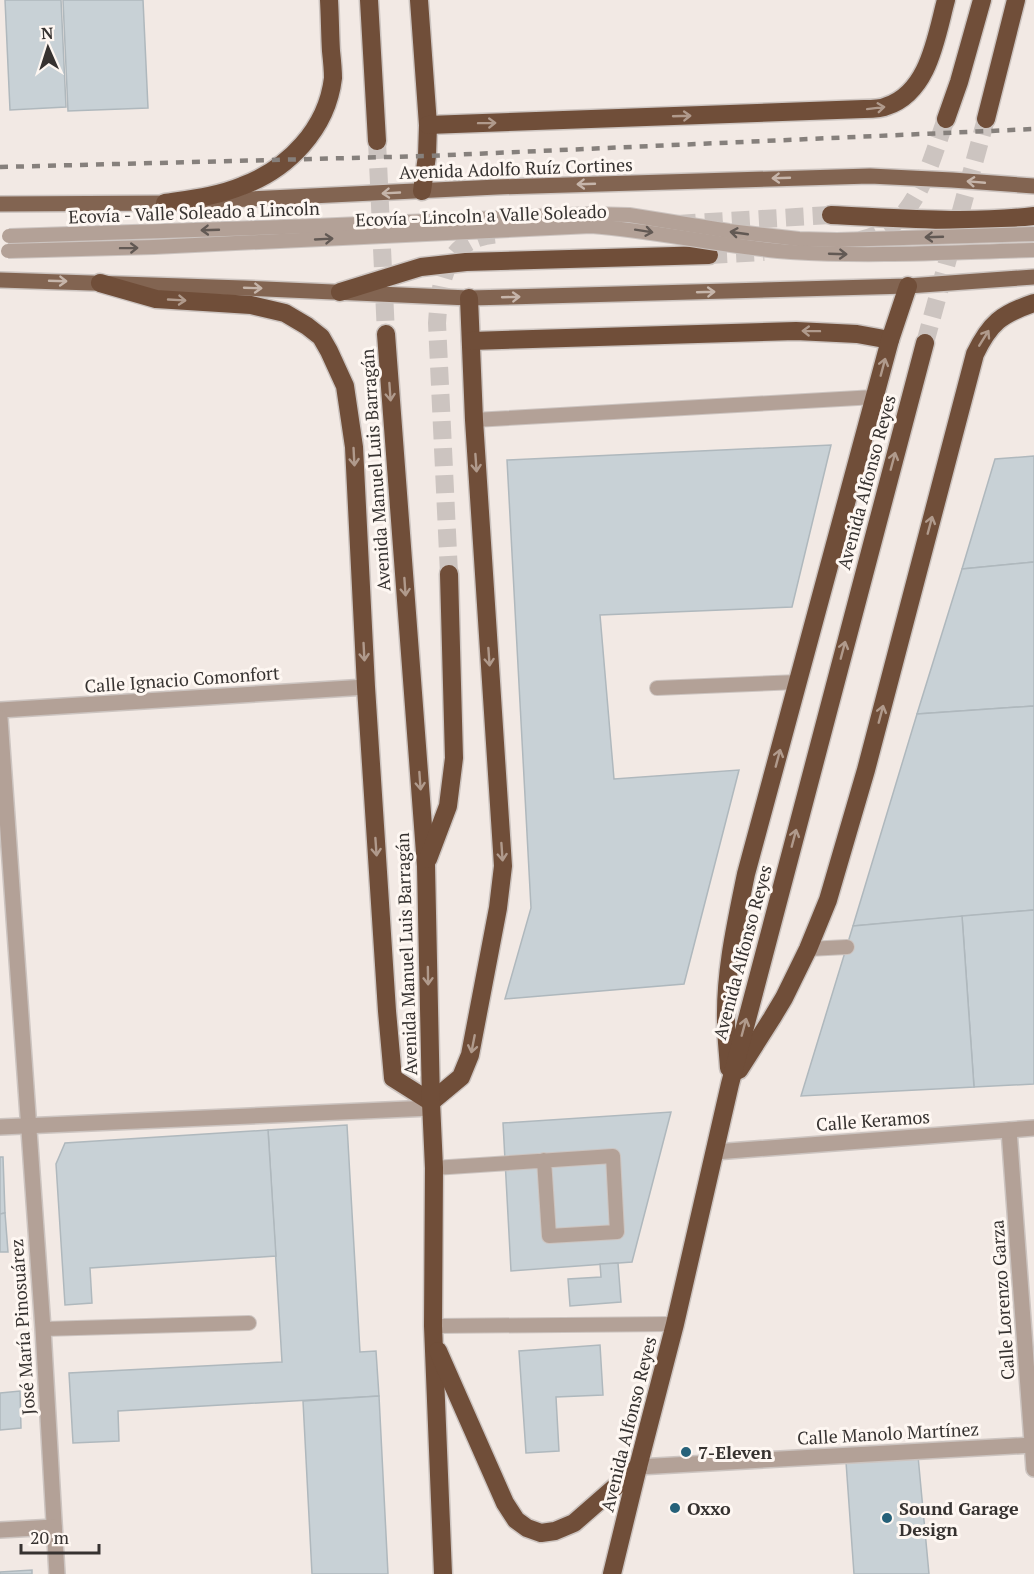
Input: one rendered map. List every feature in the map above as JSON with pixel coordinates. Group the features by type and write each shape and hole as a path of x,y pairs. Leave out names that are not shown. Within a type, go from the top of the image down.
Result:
{"highway":[{"path":"165,203 242,187 277,168 301,147 321,117 333,78 329,0"},
{"path":"369,0 377,141"},
{"path":"418,0 428,125 427,156 422,191"},
{"path":"428,125 864,110 886,107 904,98 924,72 946,0"},
{"path":"946,119 982,0"},
{"path":"986,119 1016,0"},
{"path":"831,215 951,219 1034,216"},
{"path":"340,292 421,267 466,262 709,255"},
{"path":"100,283 156,299 251,305 285,314 307,326 321,338 345,386 354,447 366,687 393,1078 431,1105 461,1077 470,1055 498,908 503,866 474,420 469,298"},
{"path":"730,1084 726,1021 728,978 746,874 890,340 908,286"},
{"path":"730,1084 772,1018 808,949 828,900 866,770 975,354 984,334 997,321 1013,310 1034,303"},
{"path":"471,341 796,331 857,334 890,340"},
{"name":"Avenida Manuel Luis Barragán","path":"386,334 426,866 434,1168 434,1333 443,1574"},
{"name":"Avenida Alfonso Reyes","path":"612,1574 675,1324 730,1084 925,343"},
{"path":"426,866 448,807 454,758 449,574"},
{"path":"434,1333 505,1503 516,1520 527,1528 541,1533 574,1524 638,1467"}],"main road":[{"name":"Avenida Adolfo Ruíz Cortines","path":"0,204 165,203 508,187 870,176 1034,186"},
{"path":"0,280 469,298 908,286 1034,277"}],"street":[{"name":"Calle Ignacio Comonfort","path":"0,710 366,687"},
{"name":"José María Pinosuárez","path":"0,718 43,1329 57,1574"},
{"path":"0,1127 431,1105"},
{"name":"Calle Keramos","path":"715,1152 1034,1128"},
{"name":"Calle Lorenzo Garza","path":"1009,1130 1029,1339 1034,1468"},
{"name":"Calle Manolo Martínez","path":"638,1467 1032,1445"},
{"path":"0,1530 54,1527"}],"lane":[{"name":"Ecovía - Valle Soleado a Lincoln","path":"4,236 268,228 591,214 629,215 729,231 799,239 837,240 1034,234"},
{"name":"Ecovía - Lincoln a Valle Soleado","path":"4,251 154,247 591,226 622,228 738,246 844,255 1034,250"},
{"path":"474,420 875,398"},
{"path":"657,688 798,682"},
{"path":"808,949 847,947"},
{"path":"434,1168 544,1160 613,1156 617,1232 549,1236 544,1160"},
{"path":"43,1329 249,1323"},
{"path":"434,1333 675,1324"}],"building":[{"path":"5,0 61,0 66,107 10,110"},
{"path":"63,0 143,0 148,108 68,111"},
{"path":"831,445 792,607 600,615 614,779 739,770 684,984 505,999 531,908 507,460"},
{"path":"1034,456 1034,562 962,569 995,459"},
{"path":"1034,562 1034,706 917,714 962,569"},
{"path":"1034,706 1034,910 853,926 917,714"},
{"path":"1034,910 1034,1084 974,1087 962,916"},
{"path":"962,916 974,1087 801,1096 853,926"},
{"path":"671,1112 632,1262 511,1271 503,1123"},
{"path":"347,1125 360,1352 376,1351 379,1396 118,1411 119,1441 73,1443 69,1373 282,1362 268,1130"},
{"path":"268,1130 276,1256 90,1268 92,1303 65,1305 56,1164 65,1143"},
{"path":"0,1157 3,1157 5,1213 0,1214"},
{"path":"5,1213 8,1252 0,1252 0,1214"},
{"path":"618,1263 621,1302 570,1306 568,1279 601,1277 600,1264"},
{"path":"600,1345 603,1395 556,1397 559,1451 526,1453 519,1351"},
{"path":"20,1391 21,1428 0,1430 0,1393"},
{"path":"379,1396 388,1574 312,1574 303,1401"},
{"name":"Sound Garage Design","path":"918,1456 929,1574 854,1574 846,1462"},
{"path":"32,1570 32,1574 0,1574 0,1572"}],"tunnel":[{"path":"860,240 879,234 895,223 907,209 926,175 946,119"},
{"path":"925,343 986,119"},
{"path":"377,141 386,334"},
{"path":"624,227 831,215"},
{"path":"449,574 437,323 441,291 449,263 457,252 468,243 482,237 500,234"},
{"path":"709,255 764,252"}],"railway":[{"path":"0,167 427,156 1034,129"}],"place":[{"name":"7-Eleven","path":"686,1452"},
{"name":"Oxxo","path":"675,1508"},
{"name":"Sound Garage Design","path":"887,1518"}]}
